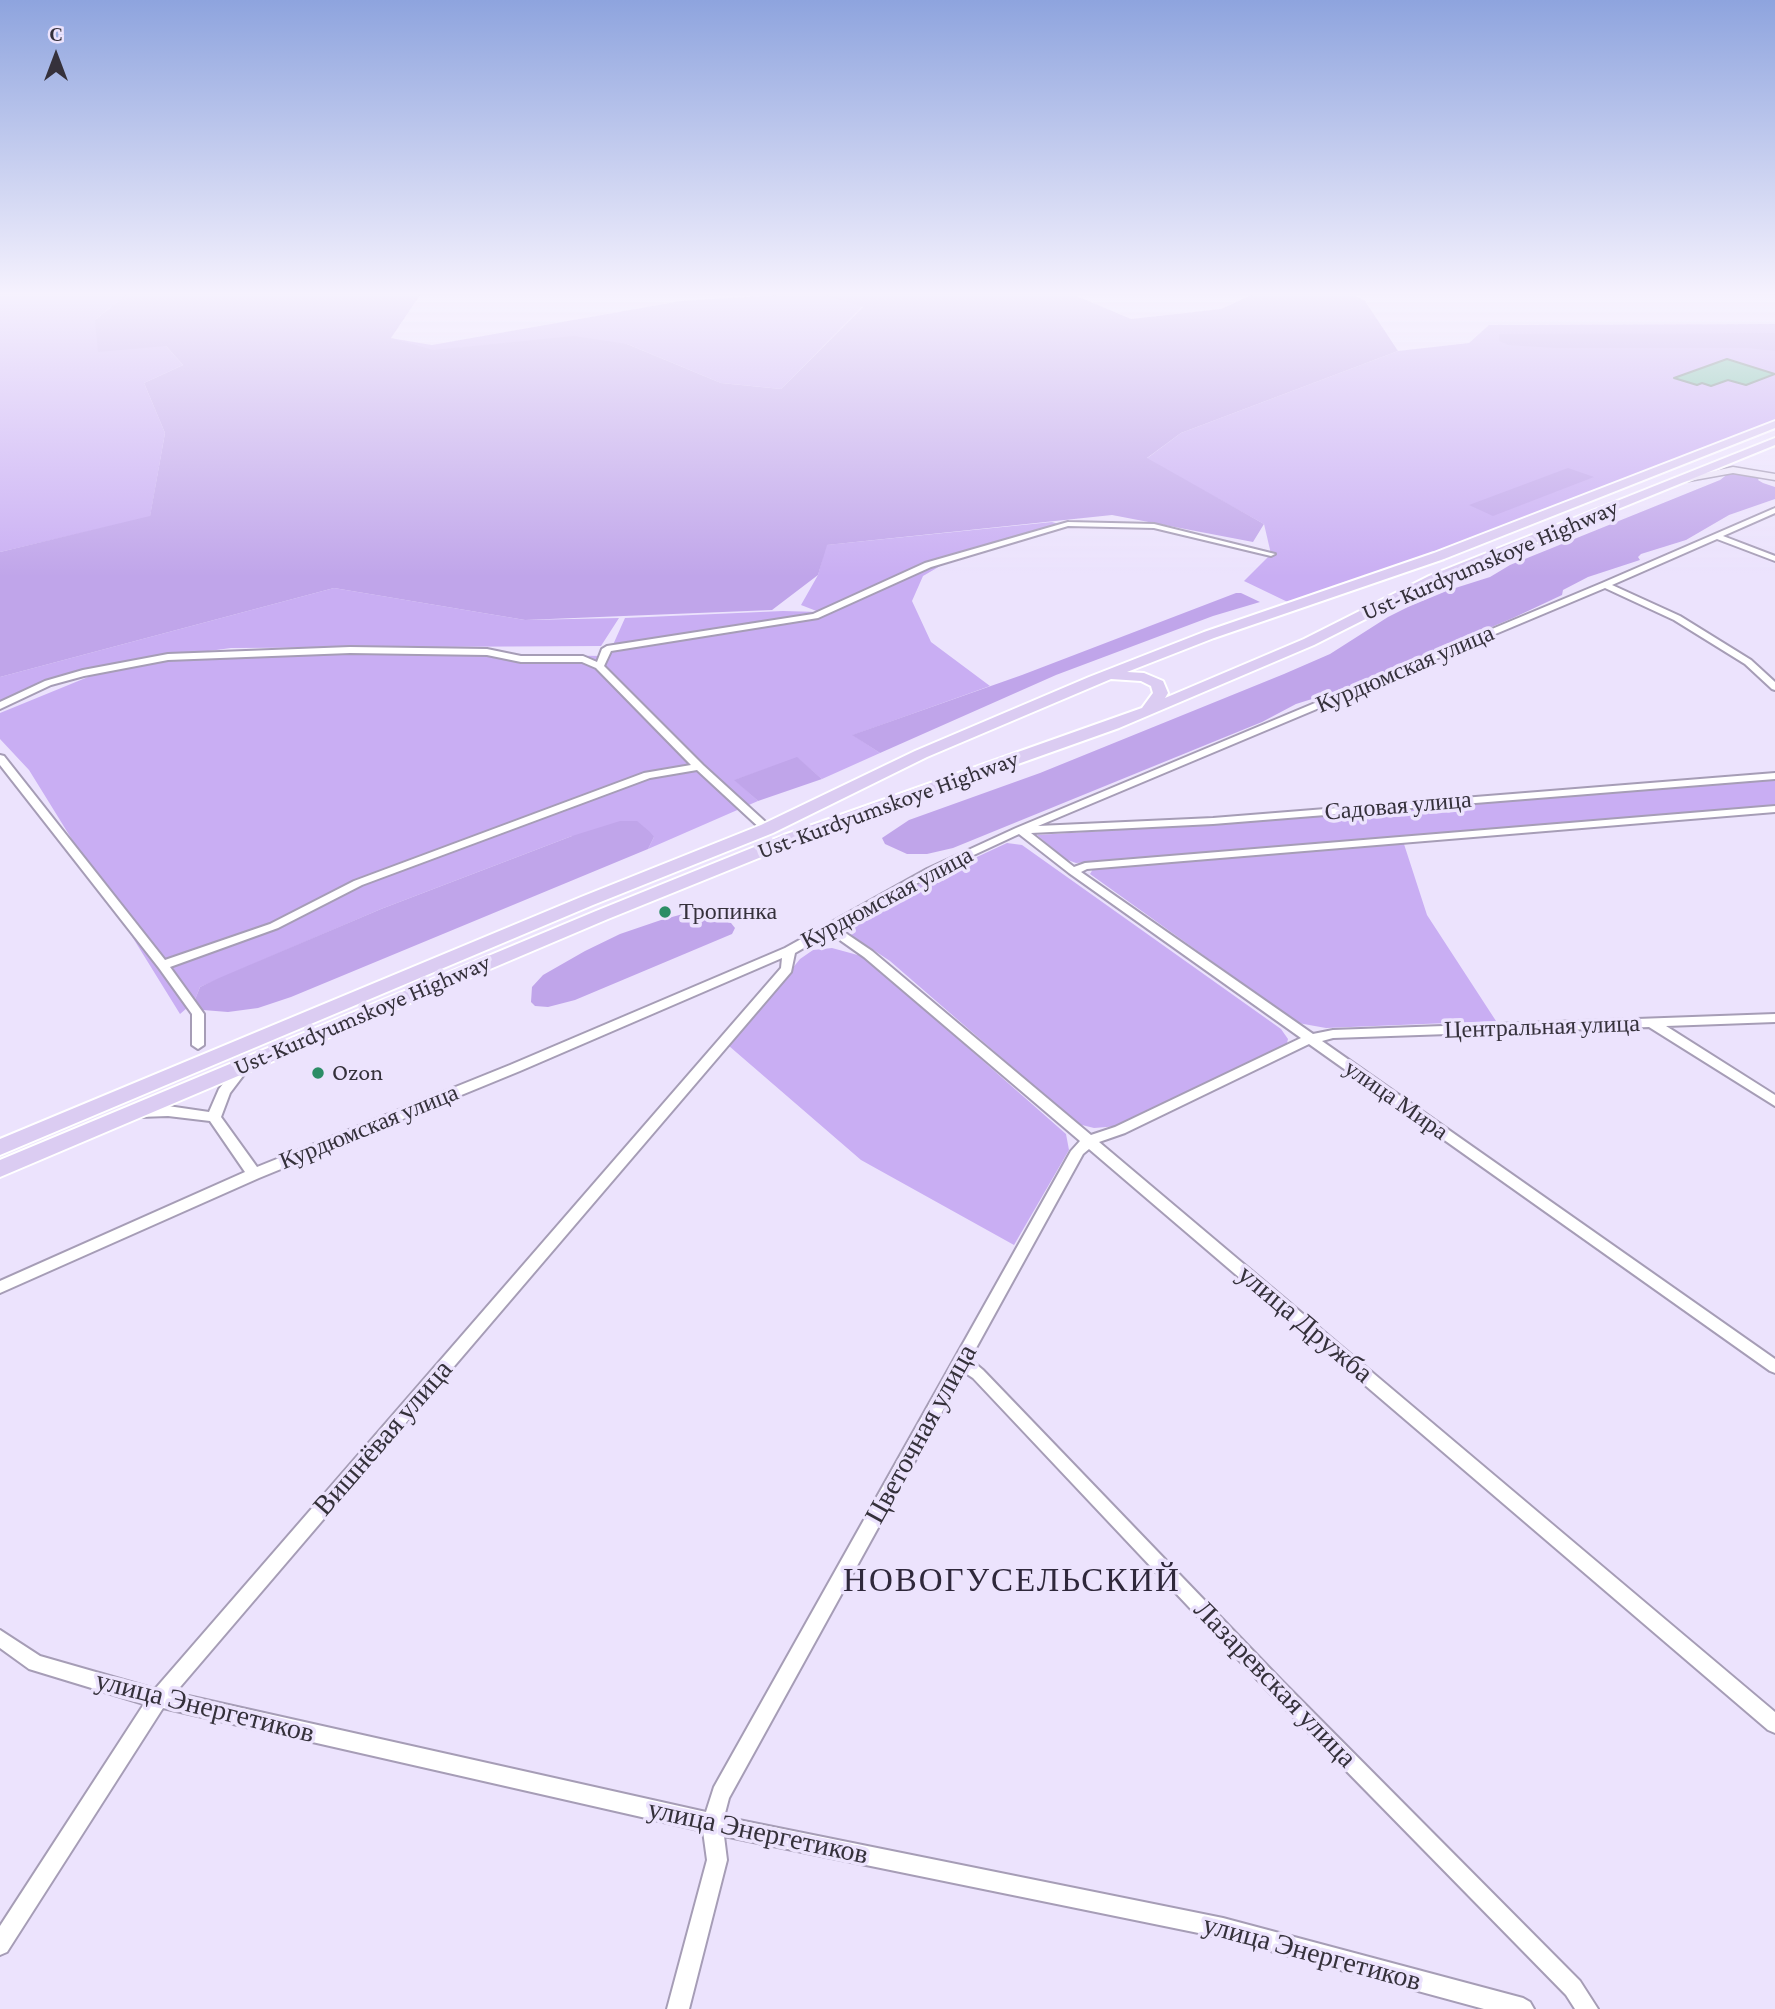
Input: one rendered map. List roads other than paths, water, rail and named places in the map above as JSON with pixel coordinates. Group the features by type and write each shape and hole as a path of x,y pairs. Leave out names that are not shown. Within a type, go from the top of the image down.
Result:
{"main road":[{"name":"Ust-Kurdyumskoye Highway","path":"0,1147 587,901 767,830 921,754 1094,680 1439,556 1775,424"},
{"name":"Ust-Kurdyumskoye Highway","path":"0,1168 790,839 1114,725 1309,642 1434,579 1775,441"},
{"path":"1169,651 1155,664 1154,670 1161,678 1188,685 1213,683"},
{"path":"1094,680 1120,675 1152,680 1161,689 1148,710"}],"street":[{"path":"1755,450 1750,458 1754,464 1775,476"},
{"path":"1676,481 1711,472 1733,470 1775,476"},
{"name":"Курдюмская улица","path":"0,1287 254,1174 516,1068 789,951 931,871 1020,830 1605,585 1775,510"},
{"path":"599,666 607,649 815,616 929,565 1068,524 1154,526 1271,554"},
{"path":"1717,536 1775,559"},
{"path":"1605,585 1689,625 1748,663 1775,687"},
{"path":"0,706 48,683 83,673 168,657 350,650 487,652 521,659 583,659 599,666 699,767 767,830"},
{"path":"0,758 163,965 198,1014 198,1045"},
{"path":"163,965 274,926 358,883 648,775 699,767"},
{"name":"Садовая улица","path":"1020,830 1213,821 1775,776"},
{"name":"Садовая улица","path":"1073,871 1085,866 1775,808"},
{"name":"улица Мира","path":"1020,830 1073,871 1775,1367"},
{"name":"улица Дружба","path":"832,929 867,954 1089,1141 1775,1724"},
{"name":"Вишнёвая улица","path":"0,1945 159,1698 787,969 789,951"},
{"name":"Центральная улица","path":"1089,1141 1120,1130 1310,1039 1333,1034 1775,1018"},
{"path":"1652,1023 1775,1101"},
{"path":"214,1117 224,1092 246,1064"},
{"path":"131,1112 168,1111 214,1117 254,1174"},
{"name":"Цветочная улица","path":"678,2009 717,1860 712,1823 721,1794 1078,1151 1089,1141"},
{"name":"Лазаревская улица","path":"961,1361 978,1374 1276,1687 1573,1988 1587,2009"},
{"name":"улица Энергетиков","path":"0,1637 35,1663 159,1698 712,1823 1223,1928 1523,2009"}],"place":[{"name":"Тропинка","path":"665,912"},
{"name":"Ozon","path":"318,1073"}],"district":[{"name":"НОВОГУСЕЛЬСКИЙ","path":"1012,1581"}]}
